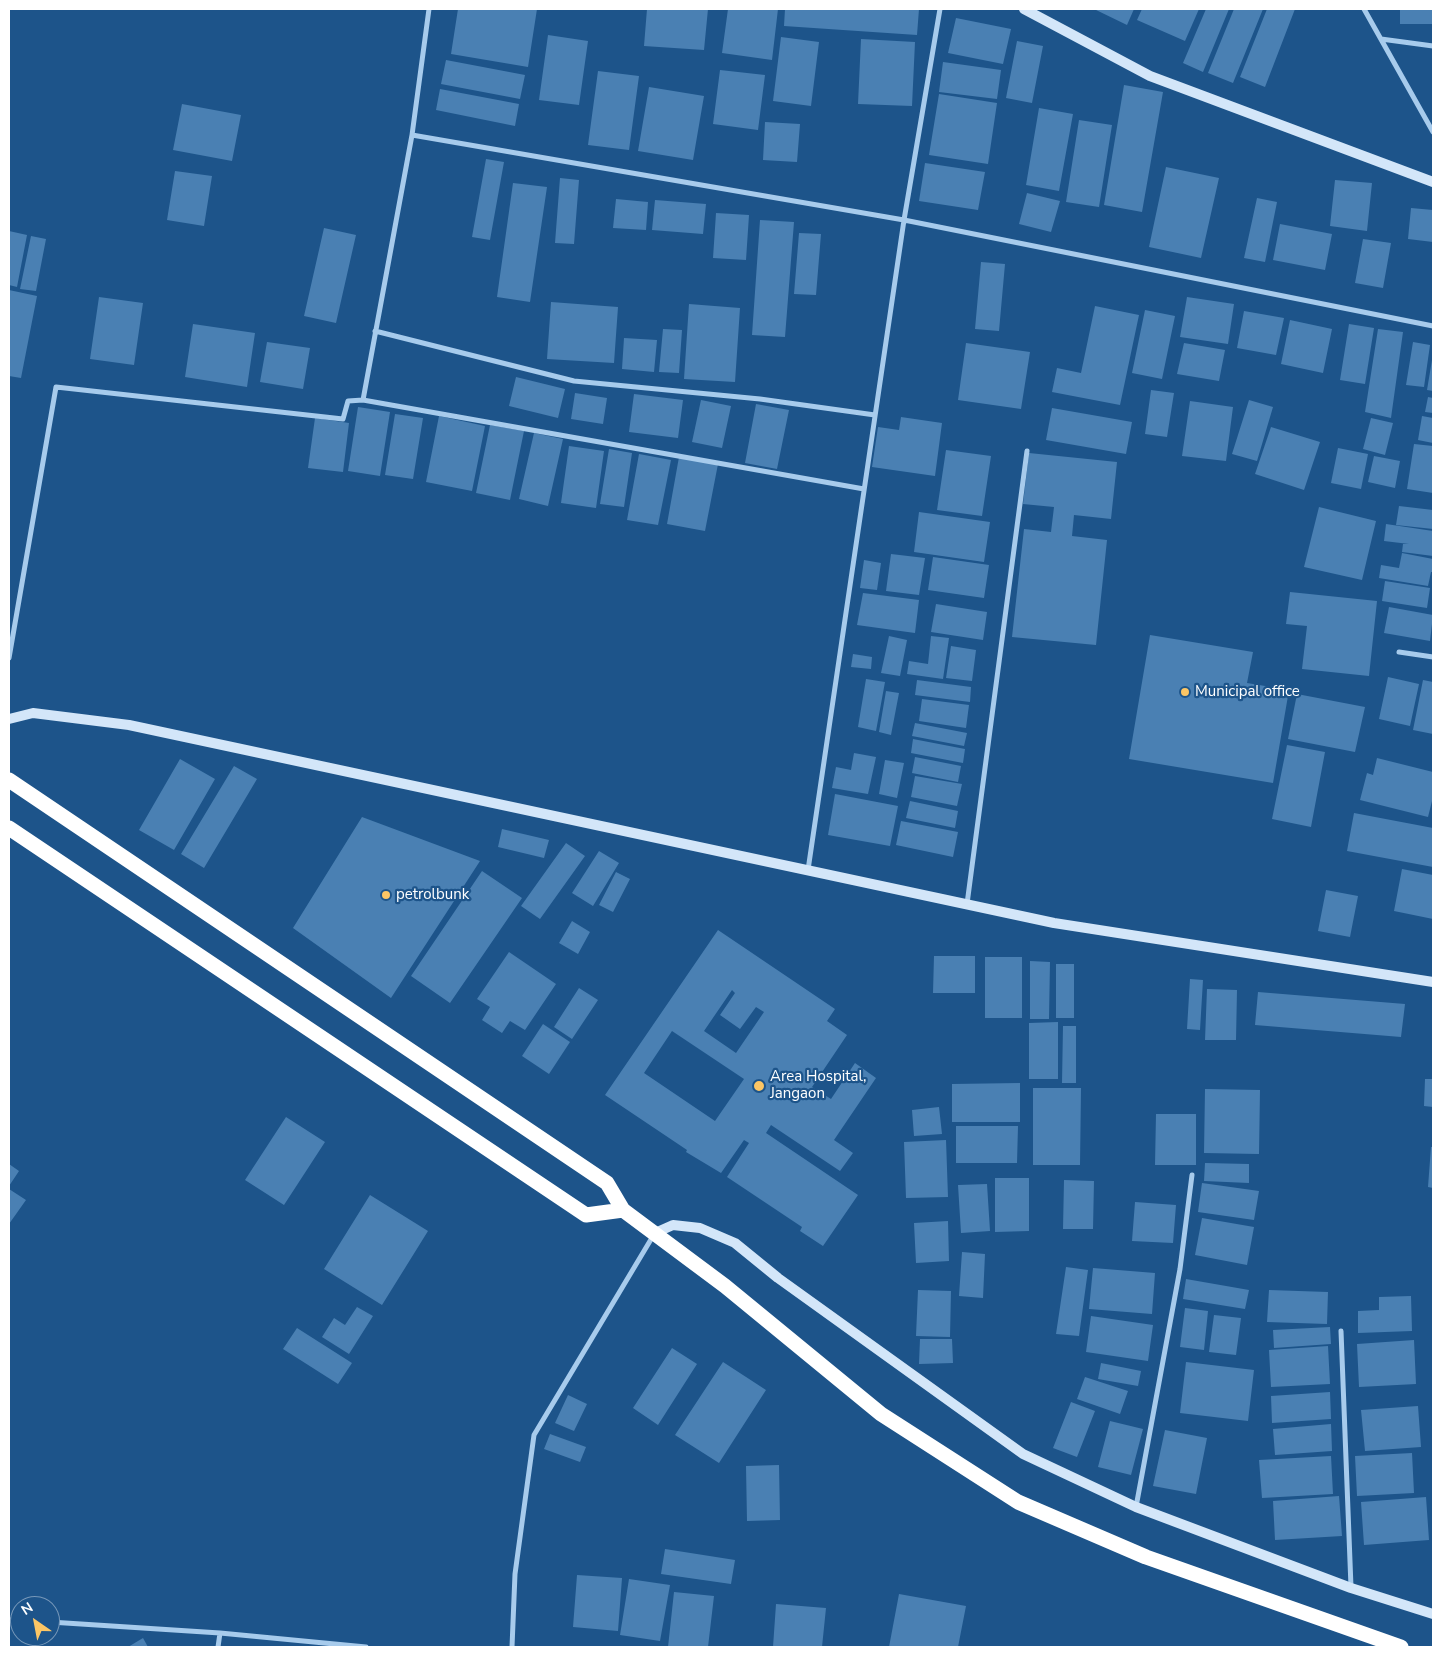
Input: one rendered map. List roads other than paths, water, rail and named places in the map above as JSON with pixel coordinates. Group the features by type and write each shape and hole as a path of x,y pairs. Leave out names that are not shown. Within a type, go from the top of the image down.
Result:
{"highway":[{"path":"9,780 607,1183 623,1210 725,1286 881,1414 1018,1502 1146,1557 1401,1647"},
{"path":"9,828 586,1215 623,1210"}],"main road":[{"path":"1024,9 1150,76 1433,182"},
{"path":"9,720 33,713 129,725 1054,923 1433,982"},
{"path":"655,1233 673,1225 700,1228 735,1243 778,1278 1024,1454 1136,1507 1352,1588 1433,1614"}],"street":[{"path":"363,400 412,135 429,9"},
{"path":"808,870 904,220 940,9"},
{"path":"1364,9 1433,132"},
{"path":"1381,39 1433,46"},
{"path":"412,135 904,220 1433,326"},
{"path":"375,331 574,381 760,399 875,415"},
{"path":"9,658 56,387 343,419 348,401 363,400 864,489"},
{"path":"967,904 1027,451"},
{"path":"1399,652 1433,657"},
{"path":"1136,1507 1180,1269 1192,1176"},
{"path":"512,1647 515,1574 534,1436 655,1233"},
{"path":"1341,1331 1352,1588"},
{"path":"60,1623 220,1633 366,1647"},
{"path":"218,1647 220,1633"}],"place":[{"name":"Municipal office","path":"1185,692"},
{"name":"petrolbunk","path":"386,895"},
{"name":"Area Hospital, Jangaon","path":"759,1086"}]}
